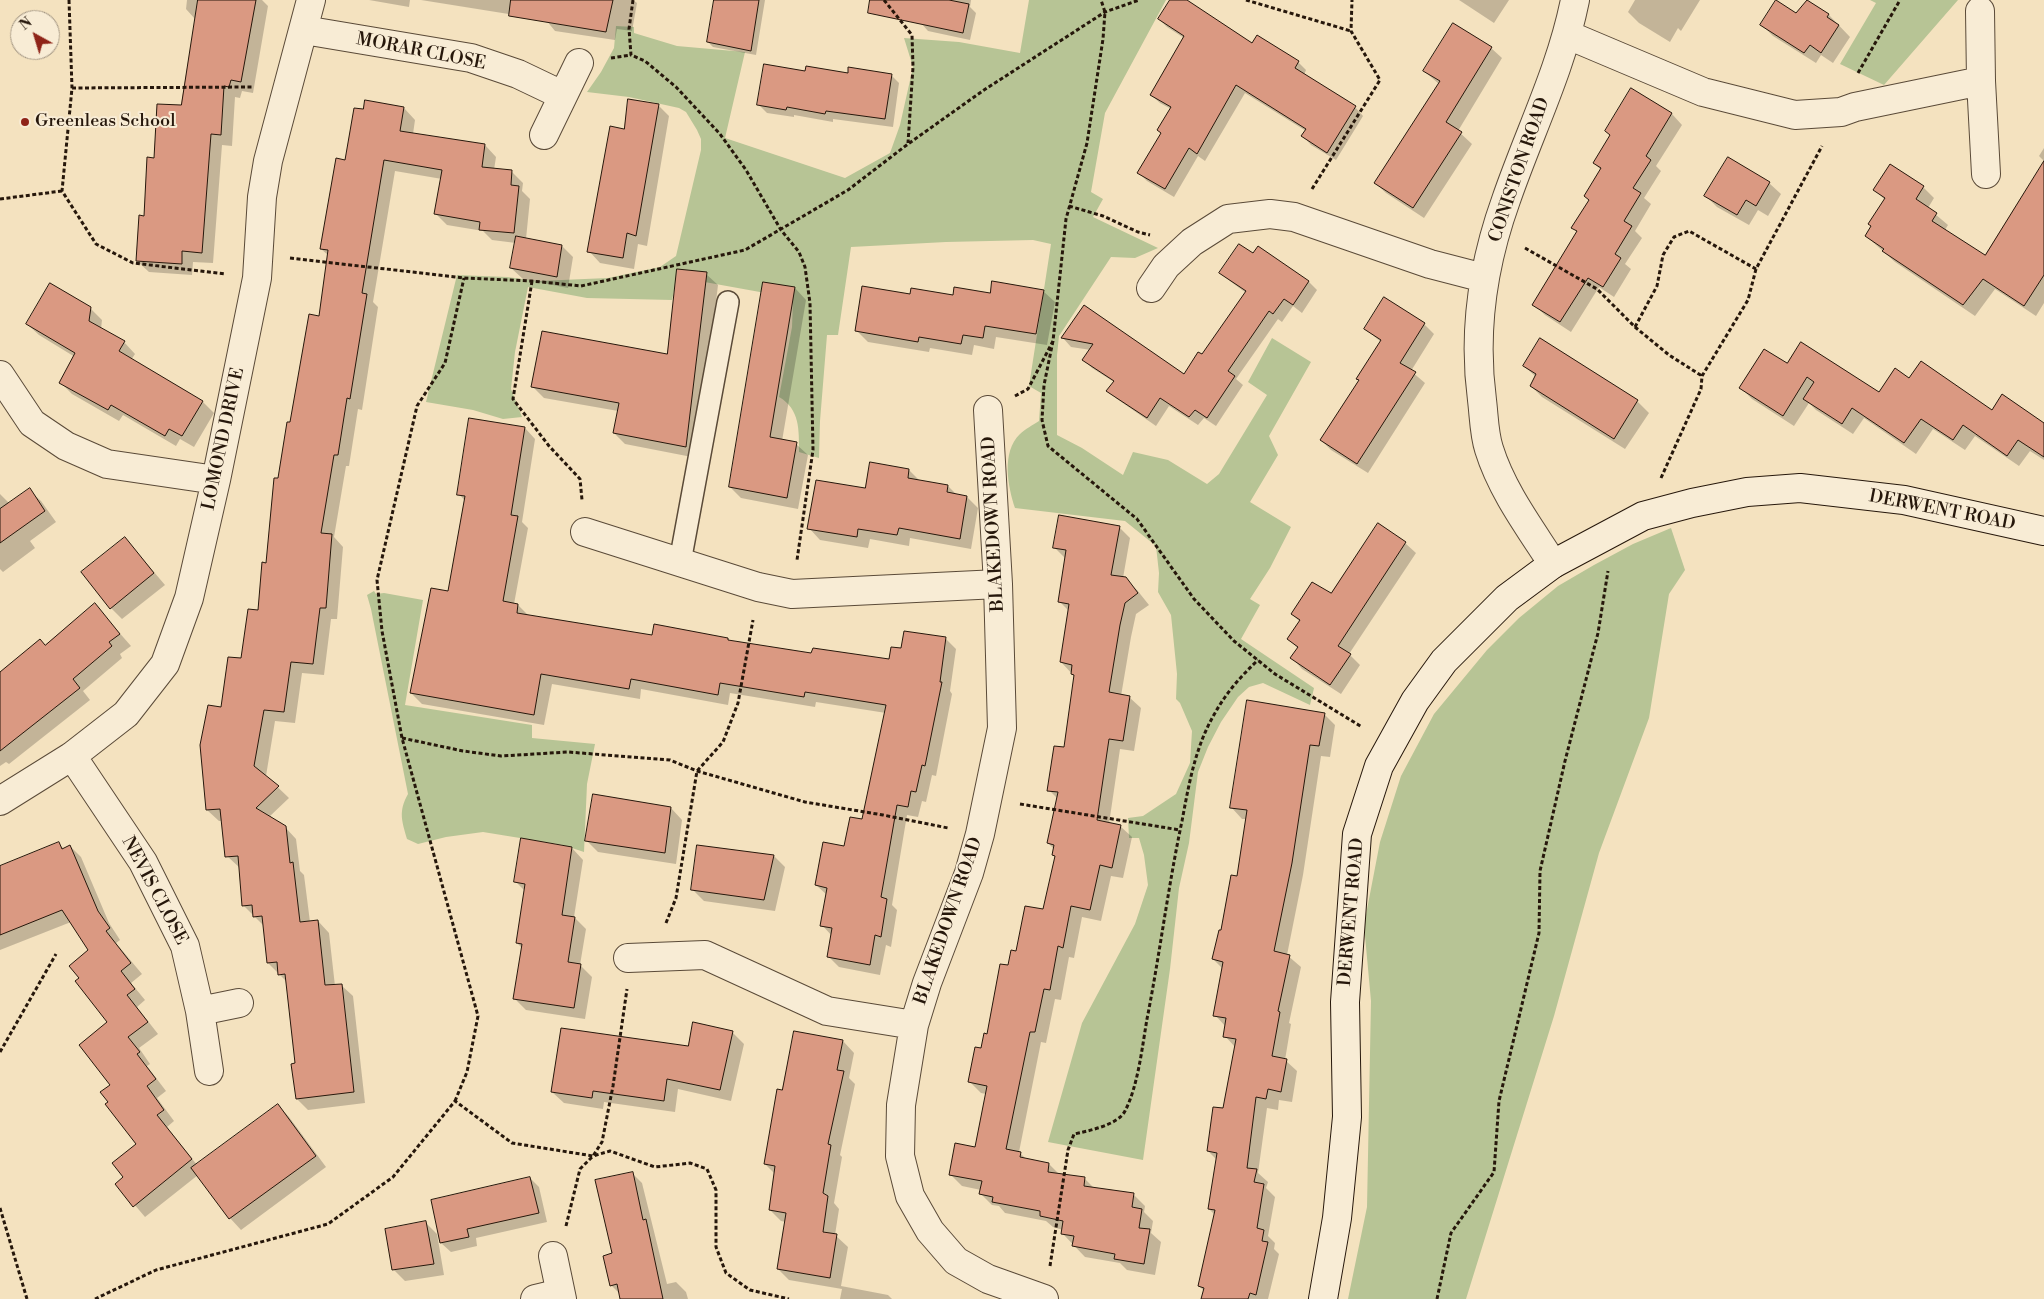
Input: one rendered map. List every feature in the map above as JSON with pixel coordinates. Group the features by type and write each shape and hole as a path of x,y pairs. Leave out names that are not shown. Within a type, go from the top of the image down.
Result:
{"street":[{"name":"LOMOND DRIVE","path":"0,801 72,756 126,714 165,664 189,598 216,480 258,266 262,196 268,161 311,0"},
{"name":"CONISTON ROAD","path":"1553,564 1507,490 1488,448 1479,379 1478,336 1484,278 1505,201 1568,35 1574,0"},
{"path":"1980,11 1981,81 1986,174"},
{"name":"MORAR CLOSE","path":"304,30 471,58 518,74 562,95"},
{"path":"1568,35 1703,92 1795,115 1842,112 1855,107 1981,81"},
{"path":"544,135 579,63"},
{"path":"1152,288 1172,260 1192,242 1228,219 1270,214 1294,217 1430,264 1484,278"},
{"path":"0,375 7,403 66,446 107,464 216,480"},
{"name":"BLAKEDOWN ROAD","path":"988,410 998,584 1002,728 970,873 927,983 914,1025 901,1105 900,1156 910,1196 930,1231 956,1260 988,1279 1042,1298"},
{"name":"DERWENT ROAD","path":"1323,1299 1338,1218 1347,1117 1344,1002 1357,834 1379,766 1415,701 1444,661 1507,598 1553,564 1643,516 1692,503 1747,492 1800,488 1904,500 2044,531"},
{"path":"585,532 758,587 792,594 998,584"},
{"name":"NEVIS CLOSE","path":"72,756 142,862 185,946 200,1011 209,1071"},
{"path":"628,958 705,955 827,1011 914,1025"},
{"path":"200,1011 239,1003"},
{"path":"552,1297 553,1256"}],"lane":[{"path":"680,562 728,302"}],"path":[{"path":"69,0 72,88 62,191 96,244 133,263 258,266 532,281 581,286 745,250 848,190 908,144 984,90 1105,12 1139,0"},
{"path":"634,0 628,29 631,55 644,61 676,87 720,134 746,170 781,230 799,252 805,267 810,303 813,450 792,594"},
{"path":"884,0 912,35 913,67 908,144"},
{"path":"1101,0 1105,12 1093,112 1087,143 1066,219 1053,341 1044,385 1042,420 1048,446 1137,519 1194,599 1234,641 1275,674 1351,722 1392,742"},
{"path":"1246,0 1351,31"},
{"path":"1294,217 1380,80 1351,31 1352,0"},
{"path":"1854,82 1900,0"},
{"path":"72,88 289,87"},
{"path":"1643,516 1701,389 1702,376 1748,300 1756,269 1827,138"},
{"path":"0,199 62,191"},
{"path":"1635,327 1657,286 1663,255 1674,237 1689,230 1756,269"},
{"path":"1497,232 1597,289 1635,327 1669,355 1702,376"},
{"path":"95,1299 156,1270 328,1224 393,1177 455,1101 467,1072 478,1016 402,738 382,631 377,580 417,406 445,363 464,278"},
{"path":"532,281 513,399 549,446 580,479 585,532"},
{"path":"988,410 1028,389 1053,341"},
{"path":"1437,1299 1451,1233 1494,1172 1499,1101 1539,933 1540,872 1565,761 1598,633 1609,563 1610,533"},
{"path":"1042,1298 1048,1279 1068,1150 1074,1134 1092,1130 1111,1122 1124,1113 1142,1054 1171,873 1192,768 1201,742 1215,713 1245,672 1258,660"},
{"path":"402,738 463,751 501,756 568,752 670,760 697,771 805,802 883,814 926,825 980,834"},
{"path":"988,798 1180,830"},
{"path":"0,1052 56,954"},
{"path":"455,1101 512,1143 593,1156 610,1151 655,1167 690,1163 707,1169 716,1190 716,1247 726,1273 750,1290 789,1299"},
{"path":"0,1208 27,1299"}],"green space":[{"path":"1029,0 1166,0 1105,113 1091,192 1103,199 1093,217 1158,248 1135,258 1111,257 1059,336 1057,355 1057,435 1082,448 1123,475 1133,452 1168,460 1207,484 1219,474 1267,395 1248,382 1272,338 1311,362 1269,436 1278,455 1250,502 1291,527 1270,568 1250,599 1260,605 1241,639 1314,688 1310,705 1263,683 1249,687 1238,697 1221,722 1198,772 1189,843 1179,888 1170,969 1143,1160 1048,1142 1082,1023 1135,924 1148,885 1144,855 1139,838 1129,838 1128,818 1143,816 1176,794 1190,763 1192,731 1180,703 1176,699 1177,674 1171,615 1158,592 1159,573 1156,546 1125,521 1015,508 1012,500 1008,480 1010,450 1020,434 1039,421 1041,393 1029,386 1051,244 1033,240 851,247 838,335 827,335 819,458 799,452 798,428 795,414 786,402 779,397 792,327 793,298 677,277 672,300 587,298 528,287 515,352 511,389 522,417 503,419 473,410 426,402 457,275 507,277 538,281 608,278 660,267 676,256 701,150 701,139 686,112 679,108 629,97 587,92 614,48 616,26 634,27 634,33 677,46 745,52 725,138 845,178 890,153 900,125 913,67 904,38 959,42 1020,53"},
{"path":"1870,0 1958,0 1884,85 1840,64 1876,3"},
{"path":"1671,528 1685,570 1669,594 1649,718 1599,853 1554,1016 1466,1299 1348,1299 1367,1207 1371,1001 1364,925 1380,842 1401,776 1434,714 1487,650 1519,618 1558,586 1633,544"},
{"path":"374,591 376,594 384,593 423,600 405,705 532,725 532,738 595,744 587,784 584,852 563,845 483,832 446,837 418,844 407,839 402,822 402,811 408,794 367,595"}],"building":[{"path":"198,0 256,0 241,82 231,80 229,87 224,86 221,135 211,134 202,253 182,251 182,264 136,261 139,215 144,216 147,157 154,158 157,104 181,105"},
{"path":"511,0 613,0 606,32 509,16"},
{"path":"714,0 759,0 751,51 707,42"},
{"path":"870,0 949,0 969,4 963,33 868,13"},
{"path":"1170,0 1187,0 1252,43 1257,35 1299,61 1295,68 1356,106 1327,153 1301,136 1306,129 1236,85 1197,154 1189,148 1165,189 1137,173 1161,133 1157,130 1171,107 1150,95 1184,36 1158,19"},
{"path":"1776,0 1796,13 1807,0 1829,14 1827,17 1839,25 1821,53 1810,45 1804,53 1760,25"},
{"path":"1453,23 1492,47 1446,122 1462,132 1413,208 1374,183 1440,81 1423,71"},
{"path":"764,64 805,71 806,66 848,73 848,67 892,74 885,119 826,111 825,114 787,107 786,110 757,105"},
{"path":"1631,88 1672,113 1646,156 1651,160 1633,188 1641,193 1624,221 1632,226 1615,254 1621,258 1603,287 1588,278 1560,322 1532,305 1577,231 1571,228 1589,200 1584,196 1601,168 1593,163 1610,135 1605,131"},
{"path":"628,99 659,104 636,236 627,233 623,258 587,252 610,126 624,129"},
{"path":"365,100 404,107 400,131 485,144 482,167 512,170 511,185 519,186 514,233 479,230 480,222 434,214 442,170 384,160 362,293 367,294 350,399 347,398 338,455 334,455 321,533 332,534 326,608 320,608 313,664 291,662 284,712 264,710 254,766 279,786 256,808 286,826 290,863 293,862 300,922 318,920 325,985 342,984 354,1092 296,1099 291,1064 295,1063 285,974 278,975 277,962 267,963 262,916 253,917 252,905 242,906 238,856 225,857 220,809 206,810 200,745 208,705 221,707 228,657 241,658 248,609 258,610 262,562 266,563 274,478 278,478 287,422 290,422 309,314 319,316 328,250 320,249 336,158 345,160 354,108 363,109"},
{"path":"1728,157 1770,182 1756,206 1746,200 1737,215 1704,196"},
{"path":"2044,161 2044,275 2024,306 1983,279 1963,305 1882,251 1884,249 1865,236 1871,226 1868,224 1885,198 1873,190 1890,164 1924,186 1916,199 1937,213 1932,221 1985,255"},
{"path":"516,236 562,245 557,277 510,268"},
{"path":"1239,244 1253,253 1258,246 1309,281 1293,305 1284,299 1273,314 1269,311 1228,371 1235,376 1207,418 1195,410 1189,417 1160,398 1147,418 1106,391 1114,381 1082,360 1093,344 1061,338 1084,305 1184,374 1198,352 1202,354 1246,291 1219,273"},
{"path":"677,269 707,272 686,447 613,433 619,403 531,387 542,331 667,354"},
{"path":"992,281 1044,290 1036,334 985,326 983,338 963,335 961,344 919,337 918,342 855,331 862,286 910,294 911,288 953,295 954,287 990,293"},
{"path":"763,282 795,287 770,437 797,442 787,498 729,487"},
{"path":"50,283 91,307 89,321 125,341 119,351 203,401 182,436 169,429 165,436 111,405 108,410 59,383 75,353 26,324"},
{"path":"1384,297 1425,323 1400,363 1416,372 1357,464 1320,440 1359,380 1356,379 1381,340 1364,329"},
{"path":"1540,338 1638,400 1614,439 1530,386 1536,374 1523,366"},
{"path":"1801,342 1879,392 1895,368 1909,378 1921,361 1992,410 2002,394 2044,423 2044,457 2018,440 2007,456 1963,425 1953,440 1921,419 1904,443 1852,408 1842,424 1803,399 1814,382 1807,377 1783,416 1739,388 1764,349 1787,363"},
{"path":"469,418 525,427 511,515 518,516 503,601 518,604 517,613 652,635 654,624 728,638 728,640 811,653 813,648 889,659 891,647 901,648 904,631 946,637 940,682 942,682 925,766 922,765 916,792 911,791 908,807 897,805 881,897 887,899 881,937 875,935 870,965 827,957 832,928 820,926 827,888 815,885 823,842 844,846 850,817 862,819 886,705 805,692 804,697 720,683 718,695 631,679 629,689 541,674 534,715 410,693 431,588 448,591 465,496 457,495"},
{"path":"870,462 909,469 908,478 948,485 947,492 967,496 960,539 899,528 897,535 858,529 857,537 807,529 816,480 865,488"},
{"path":"30,488 45,511 0,543 0,509"},
{"path":"1059,515 1120,526 1111,575 1126,577 1138,593 1125,603 1120,625 1109,692 1130,696 1123,741 1109,739 1097,820 1121,825 1112,868 1100,865 1090,910 1071,906 1063,948 1058,946 1050,990 1044,989 1035,1032 1030,1032 1006,1149 1021,1152 1020,1157 1049,1163 1048,1172 1085,1177 1084,1186 1134,1193 1132,1207 1142,1209 1139,1228 1150,1229 1144,1264 1114,1259 1115,1254 1072,1246 1074,1236 1061,1234 1063,1221 1040,1216 1040,1211 992,1202 993,1197 979,1194 982,1181 949,1175 955,1143 975,1147 987,1086 968,1082 975,1047 981,1048 984,1033 987,1034 1000,964 1008,965 1011,950 1016,951 1025,906 1043,909 1055,856 1052,855 1054,845 1047,843 1058,792 1047,791 1054,746 1064,747 1074,675 1071,674 1072,665 1060,662 1069,604 1058,602 1066,550 1053,548"},
{"path":"1378,523 1406,542 1338,646 1351,654 1330,685 1290,658 1298,647 1287,639 1300,620 1291,614 1312,582 1331,593"},
{"path":"125,537 154,573 110,609 81,572"},
{"path":"95,603 120,634 109,642 112,646 73,679 80,688 0,751 0,672 40,639 45,645"},
{"path":"1247,700 1325,713 1319,746 1310,745 1292,863 1274,951 1290,955 1278,1011 1280,1012 1272,1056 1287,1059 1281,1092 1268,1089 1266,1099 1256,1097 1247,1168 1257,1169 1254,1182 1264,1184 1257,1228 1264,1230 1262,1241 1268,1242 1256,1295 1250,1293 1248,1299 1201,1299 1204,1288 1198,1286 1215,1210 1208,1209 1217,1153 1207,1151 1213,1107 1223,1108 1236,1039 1223,1037 1226,1018 1213,1016 1223,962 1212,959 1219,930 1221,930 1231,875 1237,876 1247,810 1230,808"},
{"path":"593,794 671,807 665,853 585,841"},
{"path":"521,838 572,847 562,915 575,917 568,962 581,964 574,1008 513,999 522,944 516,943 525,884 514,882"},
{"path":"59,842 62,849 70,845 98,911 110,928 106,931 131,963 121,971 135,989 127,995 148,1022 128,1037 140,1052 137,1054 156,1079 147,1086 164,1110 157,1115 192,1159 133,1207 115,1184 123,1177 112,1163 136,1144 105,1104 108,1102 100,1092 110,1085 79,1045 107,1022 75,981 79,978 69,966 88,950 62,910 0,935 0,866"},
{"path":"697,845 774,855 764,900 691,890"},
{"path":"693,1022 733,1031 720,1090 667,1079 664,1101 593,1091 592,1098 551,1092 561,1028 688,1046"},
{"path":"794,1031 843,1040 837,1070 844,1071 828,1144 831,1145 823,1193 828,1196 823,1232 837,1234 830,1278 777,1269 786,1213 769,1210 775,1166 764,1164 777,1089 782,1090"},
{"path":"278,1104 316,1156 229,1219 191,1168"},
{"path":"633,1172 643,1220 646,1219 663,1299 620,1299 617,1284 610,1286 603,1256 612,1253 595,1180"},
{"path":"530,1177 539,1213 467,1229 469,1237 440,1243 431,1200"},
{"path":"426,1221 434,1264 392,1270 385,1229"}],"place":[{"name":"Greenleas School","path":"25,122"}]}
